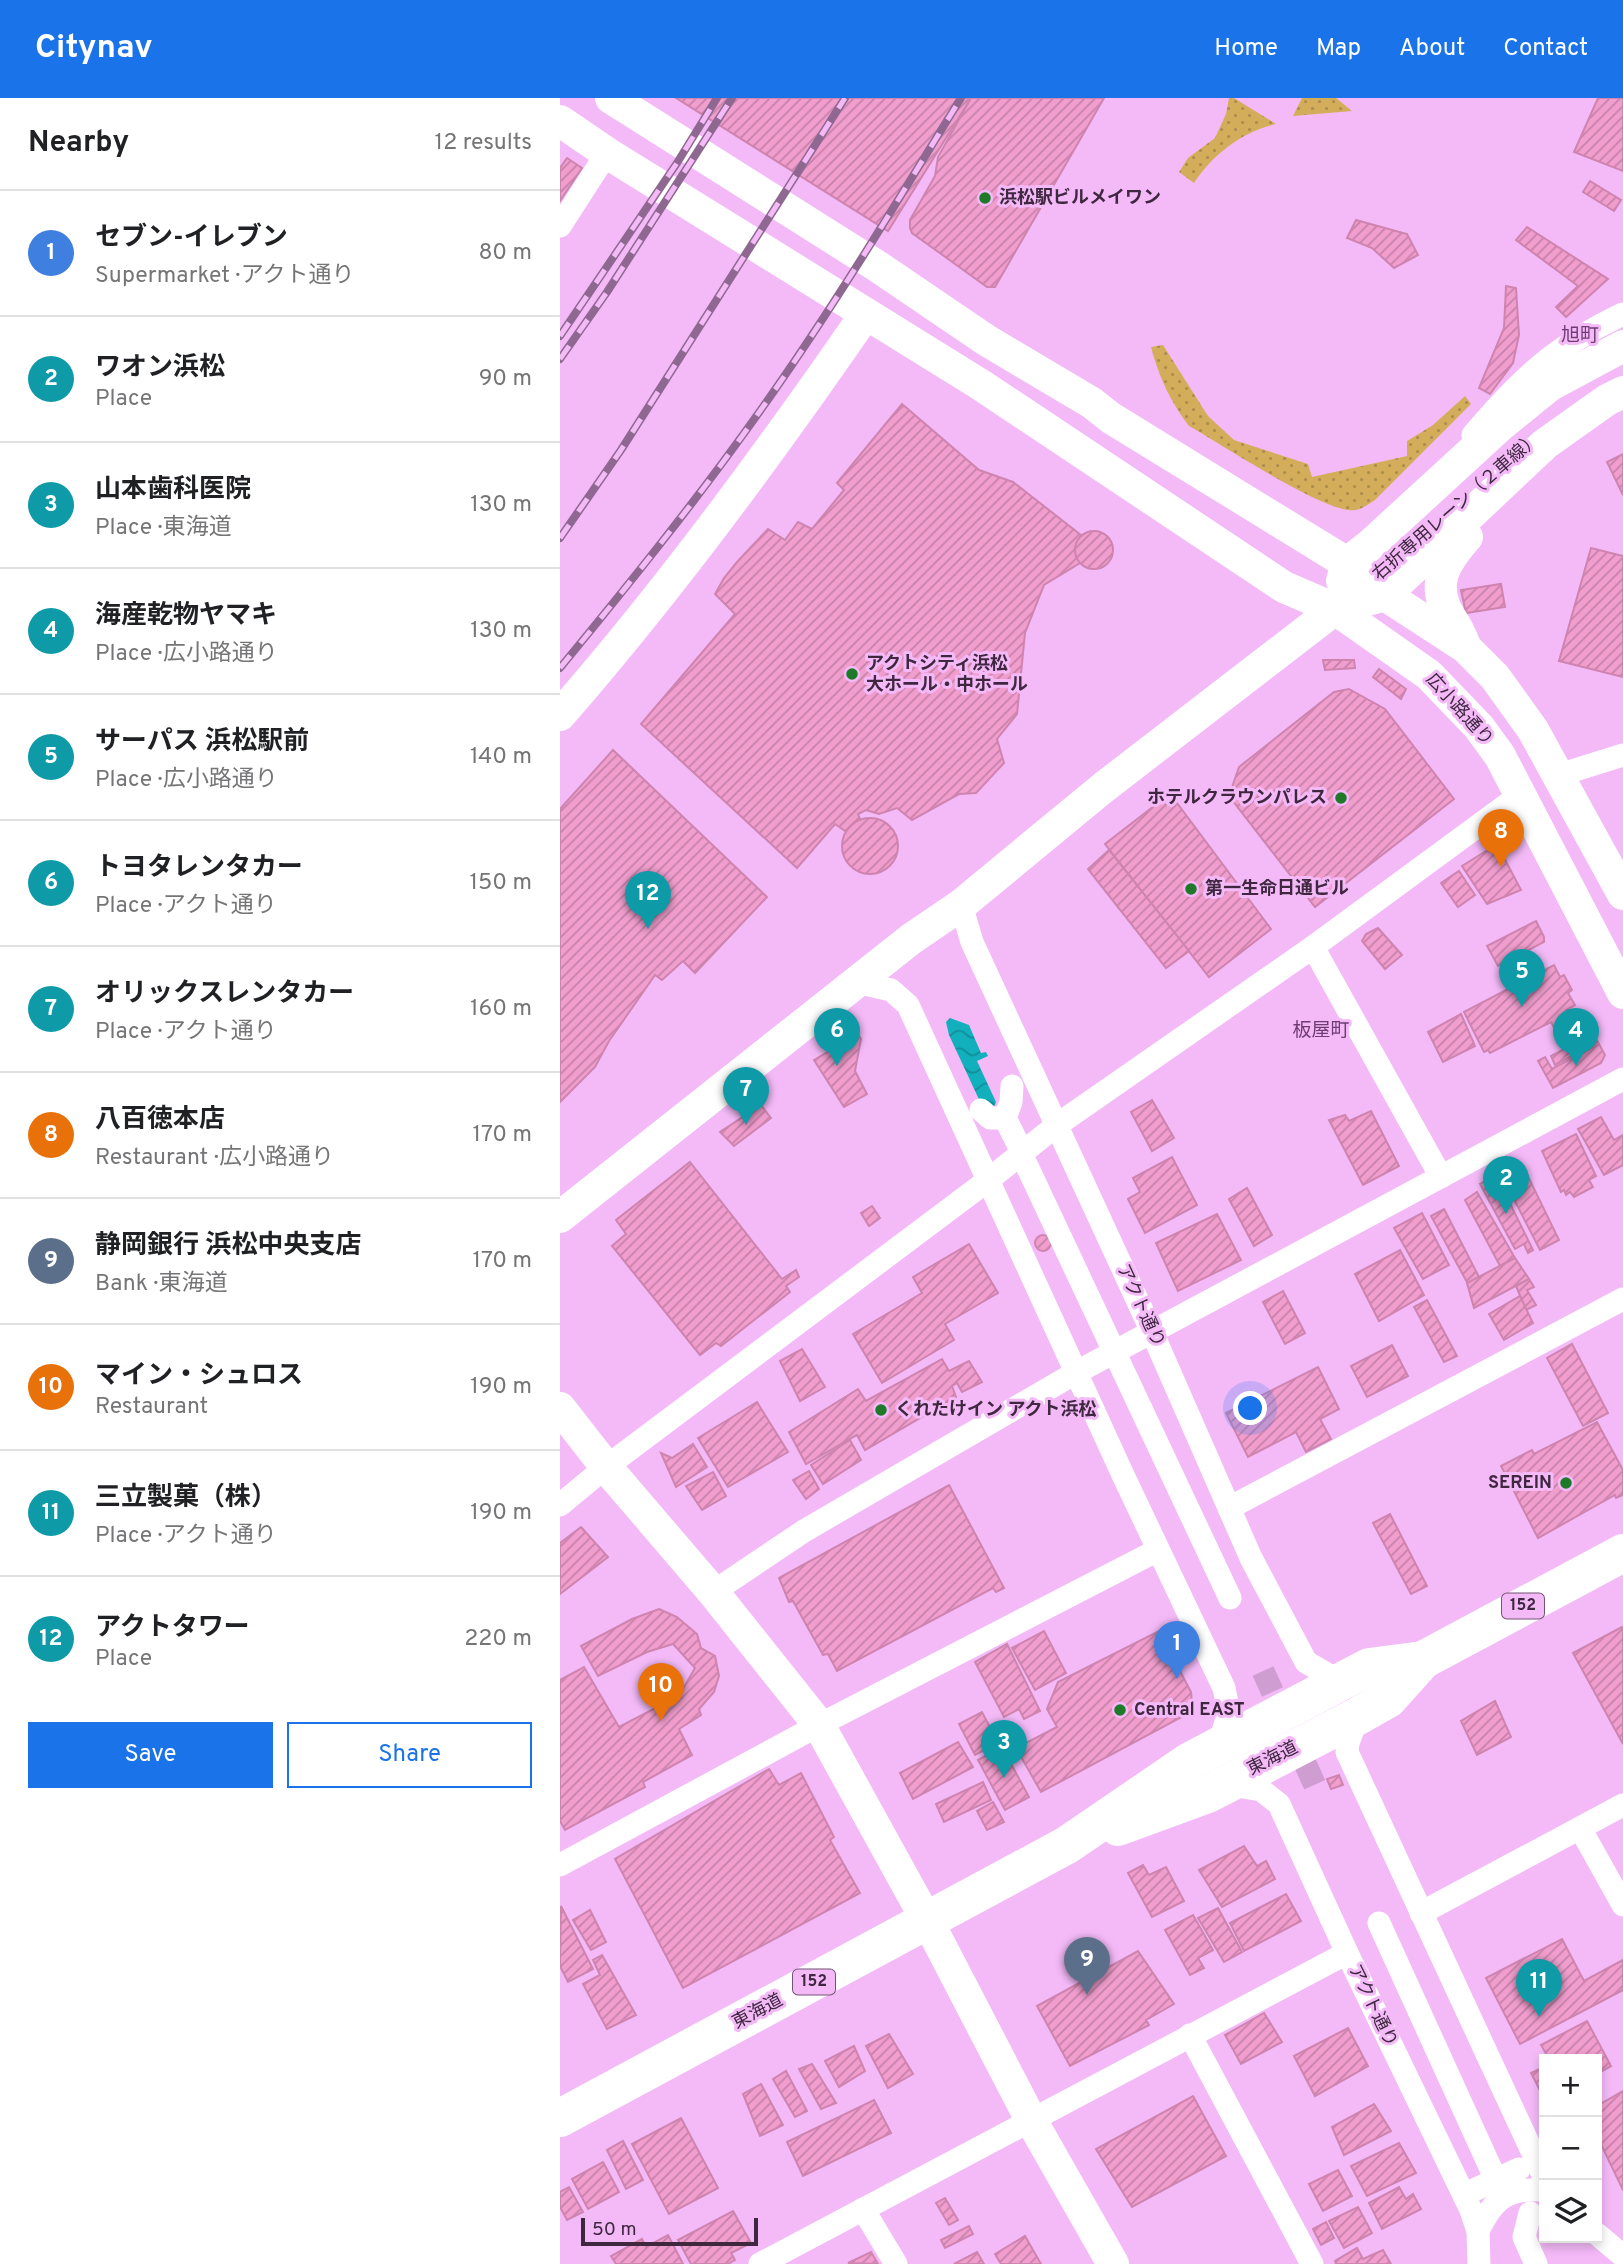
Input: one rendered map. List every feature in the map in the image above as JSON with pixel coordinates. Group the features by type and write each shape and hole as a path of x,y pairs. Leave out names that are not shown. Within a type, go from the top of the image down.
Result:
{"highway":[{"name":"東海道","path":"1221,1766 1358,1716 1388,1699 1423,1660 1623,1553"},
{"name":"東海道","path":"560,2118 1067,1845 1208,1794 1221,1766 1369,1667 1423,1660"}],"street":[{"path":"611,98 877,266 986,340 1092,403 1111,418 1346,563 1378,589 1465,648 1495,677 1533,730 1623,894"},
{"name":"広小路通り","path":"560,121 865,315 981,385 1284,587 1302,595 1337,602 1429,675 1479,727 1493,746 1623,993"},
{"path":"560,226 607,153"},
{"path":"1457,465 1468,441 1517,385 1558,350 1623,314"},
{"path":"560,715 731,503 865,315"},
{"path":"1337,602 1346,563 1501,425 1549,386 1623,346"},
{"path":"560,1217 930,924 961,905 1104,787 1337,602 1378,589 1545,444 1615,396"},
{"name":"右折専用レーン（２車線）","path":"1378,589 1382,578 1535,437 1566,416 1615,396"},
{"path":"1465,648 1459,628 1449,615 1444,601 1441,579 1444,568 1450,556 1472,530 1563,447 1570,428"},
{"path":"1559,775 1623,755"},
{"path":"560,1505 606,1467 987,1181 1057,1125 1312,947 1520,795"},
{"name":"アクト通り","path":"961,905 972,942 1152,1332 1251,1558 1306,1662 1330,1676 1348,1679"},
{"path":"1312,947 1441,1177"},
{"path":"856,982 891,990 908,1005 987,1181 1224,1688 1229,1713 1221,1766"},
{"path":"713,1592 804,1531 1077,1372 1623,1079"},
{"path":"1012,1086 1012,1102 1005,1118 1230,1598"},
{"path":"981,1110 990,1118 1005,1118"},
{"path":"1229,1508 1623,1299"},
{"path":"560,1408 819,1725 927,1921 1031,2120 1113,2264"},
{"path":"560,1865 819,1725 1158,1550"},
{"path":"1358,1716 1347,1752 1539,2166"},
{"name":"アクト通り","path":"1221,1766 1279,1804 1347,1953 1471,2210 1478,2231 1479,2264"},
{"path":"1422,1913 1623,1805"},
{"path":"1580,1828 1623,1905"},
{"path":"1379,1923 1496,2180"},
{"path":"760,2264 1347,1953"},
{"path":"1190,2035 1312,2264"},
{"path":"1474,2190 1520,2169"},
{"path":"1478,2231 1487,2212 1506,2194 1524,2189 1539,2190"},
{"path":"863,2209 896,2264"},
{"path":"1530,2213 1524,2237 1536,2264"},
{"path":"1602,2238 1623,2256"}],"shaded area":[{"path":"1229,98 1234,98 1276,124 1240,138 1219,154 1194,183 1179,172 1188,158 1215,138 1226,114"},
{"path":"1302,98 1336,98 1352,111 1293,116"},
{"path":"1163,345 1208,416 1234,440 1308,464 1312,477 1407,456 1407,441 1433,425 1465,396 1471,404 1375,500 1356,510 1342,509 1299,490 1189,426 1171,398 1154,358 1151,347"}],"water":[{"path":"950,1018 969,1025 981,1053 986,1052 988,1056 977,1061 996,1102 993,1109 983,1108 949,1035 946,1022"}],"building":[{"path":"676,98 971,98 888,231"},
{"name":"浜松駅ビルメイワン","path":"971,98 1104,98 995,287 987,287 912,233 910,228 910,220 935,176 938,157"},
{"path":"1598,98 1623,98 1623,171 1574,152"},
{"path":"567,158 582,168 560,201 560,168"},
{"path":"1590,181 1621,200 1614,211 1583,192"},
{"path":"1356,220 1407,234 1418,255 1394,268 1372,248 1347,238"},
{"path":"1527,227 1608,279 1566,317 1556,307 1578,286 1516,240"},
{"path":"1506,286 1516,288 1519,335 1513,363 1490,394 1479,388 1504,328"},
{"name":"アクトシティ浜松 大ホール・中ホール","path":"902,404 979,470 1013,482 1081,535 1075,548 1080,563 1044,585 1025,633 1017,714 997,739 1004,763 976,793 959,794 912,820 897,808 879,814 866,810 858,814 860,819 845,831 835,824 797,868 641,724 735,614 715,594 737,562 768,529 785,540 798,522 812,529 844,490 837,483"},
{"path":"1623,454 1623,495 1607,462"},
{"path":"1094,531 1108,536 1113,550 1108,564 1094,569 1080,564 1075,550 1080,536"},
{"path":"1591,548 1623,556 1623,677 1559,661"},
{"path":"1501,584 1505,607 1466,613 1461,590"},
{"path":"1323,660 1354,660 1355,668 1325,670"},
{"path":"1379,669 1406,689 1401,699 1373,677"},
{"name":"ホテルクラウンパレス","path":"1349,689 1385,709 1454,799 1315,907 1229,796 1239,767 1334,692"},
{"path":"613,750 767,897 695,973 683,961 662,980 655,975 609,1041 595,1067 560,1102 560,809"},
{"name":"第一生命日通ビル","path":"1163,799 1171,806 1177,803 1271,929 1209,977 1105,844"},
{"path":"870,818 881,820 890,826 896,835 896,857 890,866 881,872 870,874 859,872 850,866 844,857 842,846 844,835 850,826 859,820"},
{"path":"1109,850 1189,951 1166,968 1088,869"},
{"path":"1486,851 1501,852 1521,890 1487,904 1462,866"},
{"path":"1459,871 1475,895 1458,907 1441,883"},
{"path":"1536,921 1544,942 1498,966 1487,946"},
{"path":"1378,928 1402,955 1385,969 1362,941 1366,934"},
{"path":"1554,965 1560,977 1564,975 1572,990 1568,993 1575,1005 1566,1010 1568,1013 1562,1017 1566,1025 1561,1027 1564,1032 1558,1035 1551,1022 1490,1053 1488,1050 1484,1052 1464,1012"},
{"path":"1461,1014 1475,1046 1443,1062 1428,1032"},
{"path":"858,1034 861,1039 855,1071 867,1094 844,1107 814,1060"},
{"path":"1593,1034 1598,1042 1555,1065 1551,1056"},
{"path":"1599,1044 1605,1055 1601,1063 1553,1088 1538,1061 1545,1057 1552,1069"},
{"path":"1152,1100 1174,1138 1152,1151 1131,1112"},
{"path":"761,1105 771,1118 734,1146 720,1132"},
{"path":"1371,1111 1399,1166 1363,1185 1329,1120 1345,1115 1349,1121"},
{"path":"1601,1117 1614,1140 1623,1135 1623,1165 1604,1175 1578,1129"},
{"path":"1576,1134 1596,1176 1589,1180 1593,1187 1574,1197 1570,1192 1566,1195 1564,1190 1561,1192 1542,1151"},
{"path":"1172,1157 1197,1205 1145,1233 1128,1199 1140,1192 1133,1178"},
{"path":"690,1162 782,1279 796,1270 799,1277 786,1286 790,1292 721,1346 716,1343 700,1355 612,1246 626,1234 616,1220"},
{"path":"1523,1166 1559,1240 1540,1250 1502,1176"},
{"path":"1496,1175 1533,1250 1528,1253 1524,1244 1515,1249 1480,1184"},
{"path":"1247,1188 1272,1235 1254,1246 1229,1199"},
{"path":"1477,1192 1515,1258 1500,1266 1465,1200"},
{"path":"872,1206 880,1218 869,1226 861,1213"},
{"path":"1444,1209 1479,1277 1468,1284 1431,1216"},
{"path":"1422,1213 1449,1265 1423,1279 1394,1228"},
{"path":"1217,1214 1241,1260 1178,1291 1156,1243"},
{"path":"1040,1235 1046,1235 1051,1243 1049,1249 1040,1251 1035,1246 1035,1240"},
{"path":"969,1244 998,1293 945,1324 954,1340 882,1383 853,1334 922,1293 913,1277"},
{"path":"1400,1250 1424,1295 1379,1321 1355,1274"},
{"path":"1515,1258 1529,1279 1474,1308 1467,1283"},
{"path":"1529,1279 1534,1287 1527,1290 1536,1305 1526,1310 1516,1286"},
{"path":"1283,1291 1305,1333 1285,1344 1263,1302"},
{"path":"1520,1296 1533,1323 1504,1340 1489,1314"},
{"path":"1427,1300 1457,1356 1444,1362 1414,1307"},
{"path":"1572,1344 1608,1413 1583,1426 1547,1358"},
{"path":"1392,1345 1408,1376 1367,1397 1351,1366"},
{"path":"802,1349 825,1387 800,1401 780,1361"},
{"path":"942,1359 949,1371 969,1361 982,1382 962,1392 957,1383 952,1386 956,1397 865,1450 857,1435 806,1464 789,1432 858,1389 866,1401"},
{"path":"1318,1367 1339,1409 1320,1419 1331,1439 1306,1452 1296,1432 1248,1457 1226,1413"},
{"path":"757,1402 788,1452 728,1487 698,1438"},
{"name":"SEREIN","path":"1597,1422 1623,1470 1623,1495 1616,1498 1615,1495 1538,1538 1501,1466 1532,1450 1534,1454"},
{"path":"850,1440 861,1460 823,1484 811,1465"},
{"path":"693,1444 707,1467 676,1487 661,1453 672,1458"},
{"path":"809,1471 819,1489 806,1499 793,1480"},
{"path":"713,1472 726,1496 702,1510 686,1486"},
{"path":"949,1485 1004,1588 996,1592 993,1588 837,1671 828,1654 823,1655 793,1601 789,1602 779,1578"},
{"path":"1390,1514 1427,1586 1411,1594 1373,1523"},
{"path":"581,1527 608,1557 560,1594 560,1543"},
{"path":"659,1609 677,1617 697,1634 701,1648 715,1656 719,1676 714,1692 699,1709 701,1715 679,1729 692,1755 643,1782 645,1787 565,1830 560,1821 560,1680 584,1667 619,1727 679,1696 695,1668 673,1644 647,1652 598,1676 581,1646 632,1619"},
{"path":"1622,1627 1623,1630 1623,1744 1573,1653"},
{"path":"1044,1631 1066,1673 1035,1690 1012,1648"},
{"name":"Central EAST","path":"1159,1631 1191,1692 1193,1711 1041,1792 1016,1748 1057,1727 1047,1709 1058,1682"},
{"path":"1007,1644 1040,1711 1024,1719 1019,1709 1004,1717 975,1662"},
{"path":"1495,1701 1511,1737 1477,1755 1461,1721"},
{"path":"982,1712 998,1743 975,1755 959,1724"},
{"path":"958,1742 973,1767 913,1799 900,1773"},
{"path":"1002,1747 1029,1797 1005,1810 978,1760"},
{"path":"769,1769 779,1785 801,1773 834,1837 830,1840 860,1893 683,1988 615,1859"},
{"path":"1339,1775 1343,1785 1331,1789 1327,1779"},
{"path":"983,1782 991,1800 944,1822 936,1804"},
{"path":"993,1802 1004,1822 987,1830 977,1811"},
{"path":"1244,1846 1257,1866 1266,1861 1275,1879 1222,1907 1199,1870"},
{"path":"1143,1865 1149,1875 1166,1867 1184,1901 1152,1917 1128,1873"},
{"path":"1286,1894 1301,1921 1244,1951 1230,1923"},
{"path":"561,1906 593,1969 568,1982 560,1966"},
{"path":"1218,1908 1242,1952 1224,1962 1198,1918"},
{"path":"590,1910 606,1942 591,1950 573,1920"},
{"path":"1193,1915 1213,1950 1198,1958 1204,1968 1190,1975 1165,1930"},
{"path":"1562,1939 1584,1981 1623,1960 1623,1990 1520,2044 1486,1978"},
{"path":"1138,1951 1174,2004 1146,2020 1149,2025 1070,2066 1037,2006"},
{"path":"602,1955 636,2015 607,2029 583,1984 600,1975 593,1960"},
{"path":"1264,2013 1282,2042 1241,2064 1225,2035"},
{"path":"1587,2021 1611,2066 1602,2071 1602,2054 1546,2054 1541,2045"},
{"path":"1348,2028 1368,2066 1315,2096 1294,2056"},
{"path":"889,2034 913,2074 888,2088 866,2046"},
{"path":"854,2046 865,2071 839,2087 825,2061"},
{"path":"812,2064 836,2103 821,2109 799,2069"},
{"path":"1539,2069 1539,2088 1531,2073"},
{"path":"786,2071 807,2111 795,2117 773,2079"},
{"path":"761,2084 783,2125 760,2136 743,2094"},
{"path":"1623,2091 1623,2190 1602,2146 1602,2103"},
{"path":"1193,2096 1226,2156 1132,2207 1096,2149"},
{"path":"874,2100 891,2133 803,2176 787,2142"},
{"path":"1374,2104 1391,2131 1344,2155 1332,2127"},
{"path":"681,2118 718,2188 669,2214 632,2144"},
{"path":"623,2141 643,2180 626,2189 607,2150"},
{"path":"1399,2143 1416,2173 1367,2196 1351,2166"},
{"path":"603,2162 619,2192 588,2209 572,2179"},
{"path":"1338,2170 1352,2196 1323,2211 1309,2184"},
{"path":"569,2187 583,2212 567,2220 560,2207 560,2192"},
{"path":"1399,2187 1406,2199 1413,2194 1421,2209 1382,2229 1369,2203"},
{"path":"945,2198 958,2220 949,2225 936,2203"},
{"path":"1358,2207 1372,2233 1344,2248 1329,2221"},
{"path":"733,2211 751,2243 731,2253 735,2260 728,2264 691,2264 678,2240"},
{"path":"1326,2222 1334,2238 1321,2245 1313,2229"},
{"path":"969,2226 973,2234 945,2248 941,2240"},
{"path":"668,2235 683,2264 616,2264 611,2256 642,2239 646,2247"},
{"path":"1025,2236 1041,2264 1001,2264 995,2254"},
{"path":"1357,2248 1363,2259 1383,2250 1391,2264 1336,2264 1335,2261"},
{"path":"871,2252 878,2264 848,2263"},
{"path":"977,2252 984,2264 954,2264"}],"tunnel":[{"path":"1263,1671 1318,1792"}],"railway":[{"path":"560,336 677,163 717,98"},
{"path":"560,359 607,292 732,98"},
{"path":"560,538 621,450 845,98"},
{"path":"560,668 712,477 787,373 961,98"}],"place":[{"name":"浜松駅ビルメイワン","path":"985,198"},
{"name":"アクトシティ浜松 大ホール・中ホール","path":"852,674"},
{"name":"ホテルクラウンパレス","path":"1341,798"},
{"name":"八百徳本店","path":"1501,867"},
{"name":"第一生命日通ビル","path":"1191,889"},
{"name":"アクトタワー","path":"648,929"},
{"name":"サーパス 浜松駅前","path":"1522,1007"},
{"name":"トヨタレンタカー","path":"837,1066"},
{"name":"海産乾物ヤマキ","path":"1576,1066"},
{"name":"オリックスレンタカー","path":"746,1125"},
{"name":"ワオン浜松","path":"1506,1214"},
{"name":"くれたけイン アクト浜松","path":"881,1410"},
{"name":"SEREIN","path":"1566,1483"},
{"name":"セブン-イレブン","path":"1177,1679"},
{"name":"Central EAST","path":"1120,1710"},
{"name":"マイン・シュロス","path":"661,1721"},
{"name":"山本歯科医院","path":"1004,1778"},
{"name":"静岡銀行 浜松中央支店","path":"1087,1995"},
{"name":"三立製菓（株）","path":"1539,2017"}],"district":[{"name":"旭町","path":"1580,336"},
{"name":"板屋町","path":"1321,1031"}]}
